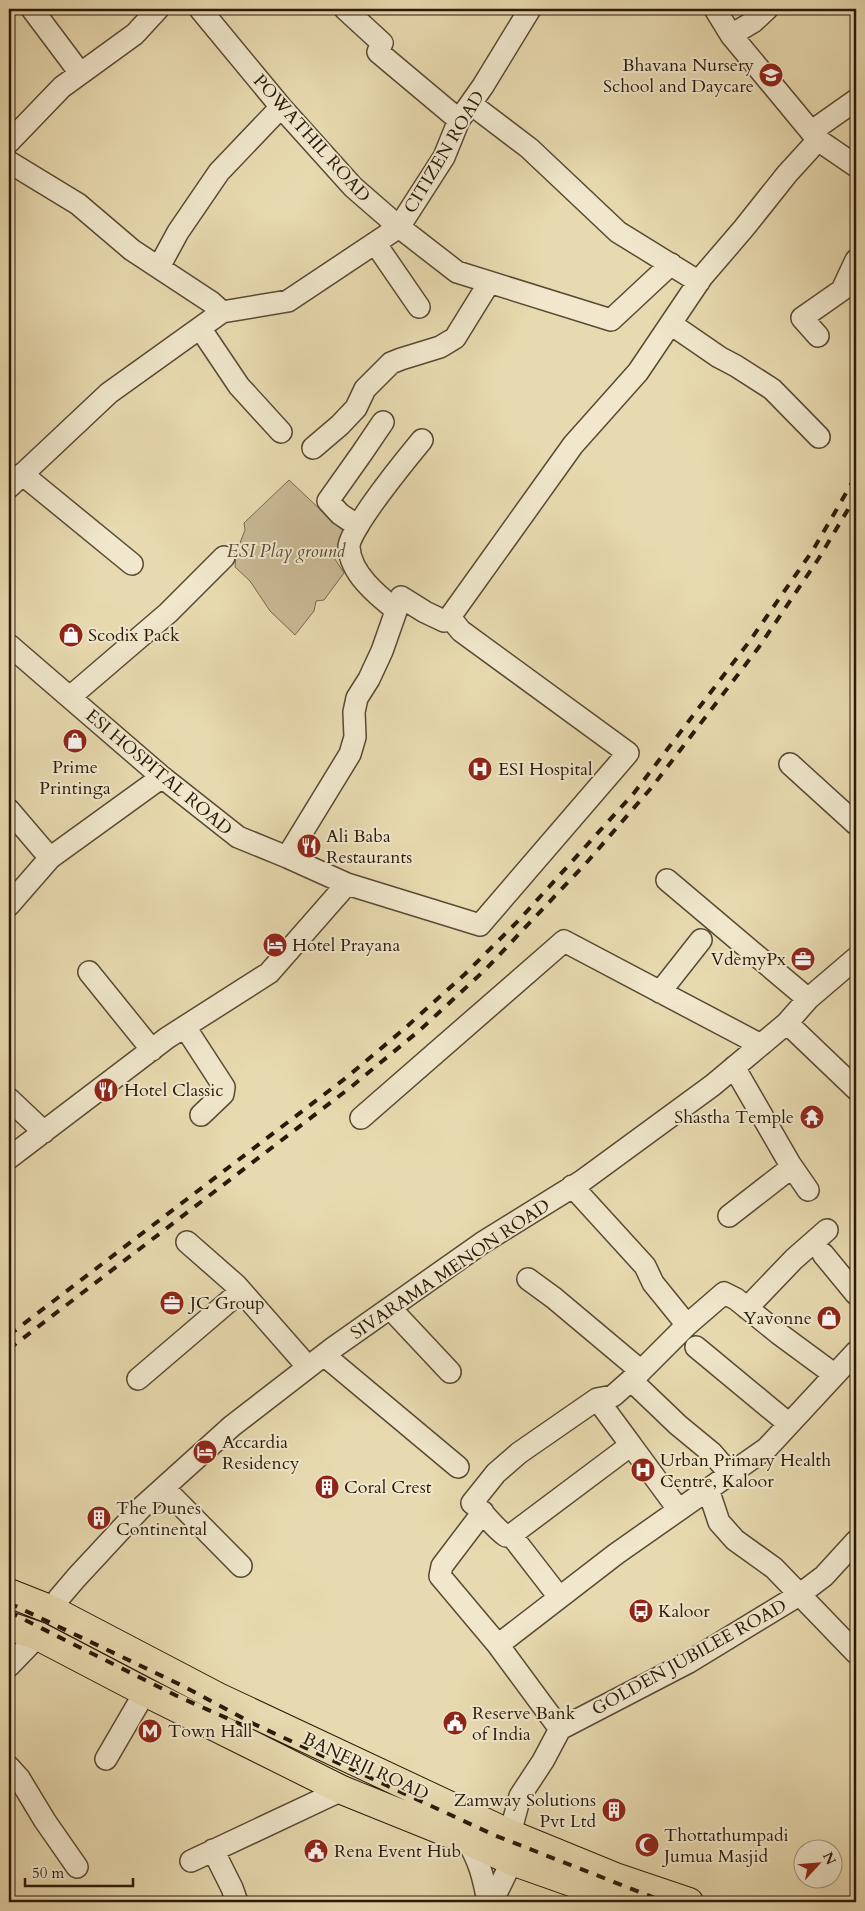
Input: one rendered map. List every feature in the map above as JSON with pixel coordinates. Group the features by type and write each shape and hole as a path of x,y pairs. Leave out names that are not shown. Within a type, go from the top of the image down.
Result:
{"main road":[{"name":"BANERJI ROAD","path":"9,1593 55,1604 218,1697 510,1834 615,1877 689,1902"},
{"name":"BANERJI ROAD","path":"9,1626 32,1642 145,1692 342,1790 466,1840 512,1861 628,1902"},
{"path":"510,1834 512,1861"}],"street":[{"path":"32,9 80,73"},
{"path":"9,142 62,87 135,34 158,9"},
{"name":"POWATHIL ROAD","path":"200,9 281,107 353,187 457,272 611,320 671,264"},
{"path":"345,9 382,43 378,52 465,112 529,148 618,232 699,282"},
{"name":"CITIZEN ROAD","path":"222,312 288,301 399,226 444,157 465,112 530,9"},
{"path":"715,9 731,35 815,136 856,166"},
{"path":"731,35 753,22 767,9"},
{"path":"819,437 772,390 671,324 699,282 787,174 815,136 856,100"},
{"path":"159,267 178,232 219,172 281,107"},
{"path":"9,162 78,204 132,250 211,302 222,312 109,393 15,480 132,564"},
{"path":"375,243 419,307"},
{"path":"818,336 802,318 842,290 856,260"},
{"path":"313,448 356,408 365,389 391,363 440,347 455,338 489,283"},
{"name":"ESI HOSPITAL ROAD","path":"9,645 162,777 238,837 347,884 480,925 628,753 461,631 452,620 452,614 573,444 638,372 671,324"},
{"path":"200,328 239,386 281,432"},
{"path":"358,526 340,514 328,501 362,454 382,422"},
{"path":"396,610 369,585 350,559 348,545 358,526 399,468 422,440"},
{"path":"70,698 168,613 224,557"},
{"path":"287,857 350,754 355,737 354,712 357,698 369,679 382,651 401,597 444,621"},
{"path":"790,764 856,824"},
{"path":"9,905 50,858 162,777"},
{"path":"9,810 50,858"},
{"path":"667,880 808,999"},
{"path":"9,1158 152,1050 269,974 347,884"},
{"path":"660,992 701,940"},
{"path":"361,1118 564,941 761,1045"},
{"name":"SIVARAMA MENON ROAD","path":"55,1604 140,1509 232,1426 316,1361 390,1308 482,1243 572,1186 713,1085 787,1023 808,999 856,958"},
{"path":"89,972 152,1050"},
{"path":"787,1023 856,1089"},
{"path":"185,1027 224,1087 223,1094 201,1115"},
{"path":"734,1067 792,1167 808,1190"},
{"path":"9,1100 44,1132"},
{"path":"729,1216 792,1167"},
{"path":"572,1186 645,1266 653,1283 687,1325"},
{"path":"747,1308 794,1259 827,1230"},
{"path":"187,1242 316,1361 458,1467"},
{"path":"823,1254 856,1294"},
{"path":"528,1279 554,1298 636,1376 678,1425 712,1453 730,1474"},
{"path":"138,1379 241,1291"},
{"path":"631,1445 511,1535 506,1536 501,1532 472,1503 496,1473 519,1453 597,1399 613,1396 687,1325 724,1293 736,1298 834,1375"},
{"path":"390,1308 450,1372"},
{"path":"696,1347 789,1424"},
{"path":"498,1645 616,1554 767,1448 856,1352"},
{"path":"597,1399 678,1510"},
{"path":"164,1488 241,1566"},
{"path":"708,1489 719,1522 735,1540 774,1568 856,1653"},
{"path":"483,1512 442,1566 440,1576 498,1645 560,1729 543,1761 520,1796 510,1834"},
{"path":"511,1535 560,1598"},
{"name":"GOLDEN JUBILEE ROAD","path":"560,1729 689,1662 799,1595 824,1576 856,1541"},
{"name":"BANERJI ROAD","path":"9,1580 55,1604"},
{"path":"9,1666 32,1642"},
{"path":"106,1759 145,1692"},
{"path":"9,1767 19,1778 45,1821 77,1867"},
{"path":"191,1861 342,1790"},
{"path":"466,1840 474,1850 488,1902"},
{"path":"213,1850 237,1902"},
{"path":"492,1902 512,1861"}],"green space":[{"name":"ESI Play ground","path":"289,480 343,531 341,548 333,556 344,573 324,600 316,601 314,611 295,635 270,611 250,581 235,567 236,553 245,530 244,523"}],"railway":[{"path":"9,1335 347,1077 465,974 519,920 634,793 749,642 813,550 856,476"},
{"path":"9,1349 351,1087 420,1030 486,969 588,861 652,787 759,647 819,558 856,496"},
{"path":"9,1603 185,1687 254,1724 494,1835 665,1902"},
{"path":"9,1612 179,1697 247,1727"}],"place":[{"name":"Bhavana Nursery School and Daycare","path":"771,75"},
{"name":"Scodix Pack","path":"71,635"},
{"name":"Prime Printinga","path":"75,741"},
{"name":"ESI Hospital","path":"480,769"},
{"name":"Ali Baba Restaurants","path":"309,846"},
{"name":"Hotel Prayana","path":"275,945"},
{"name":"VdemyPx","path":"803,959"},
{"name":"Hotel Classic","path":"106,1090"},
{"name":"Shastha Temple","path":"812,1117"},
{"name":"JC Group","path":"172,1303"},
{"name":"Yavonne","path":"829,1318"},
{"name":"Accardia Residency","path":"205,1452"},
{"name":"Urban Primary Health Centre, Kaloor","path":"643,1470"},
{"name":"Coral Crest","path":"327,1487"},
{"name":"The Dunes Continental","path":"99,1518"},
{"name":"Kaloor","path":"641,1611"},
{"name":"Reserve Bank of India","path":"455,1723"},
{"name":"Town Hall","path":"150,1731"},
{"name":"Zamway Solutions Pvt Ltd","path":"614,1810"},
{"name":"Thottathumpadi Jumua Masjid","path":"647,1845"},
{"name":"Rena Event Hub","path":"316,1851"}]}
